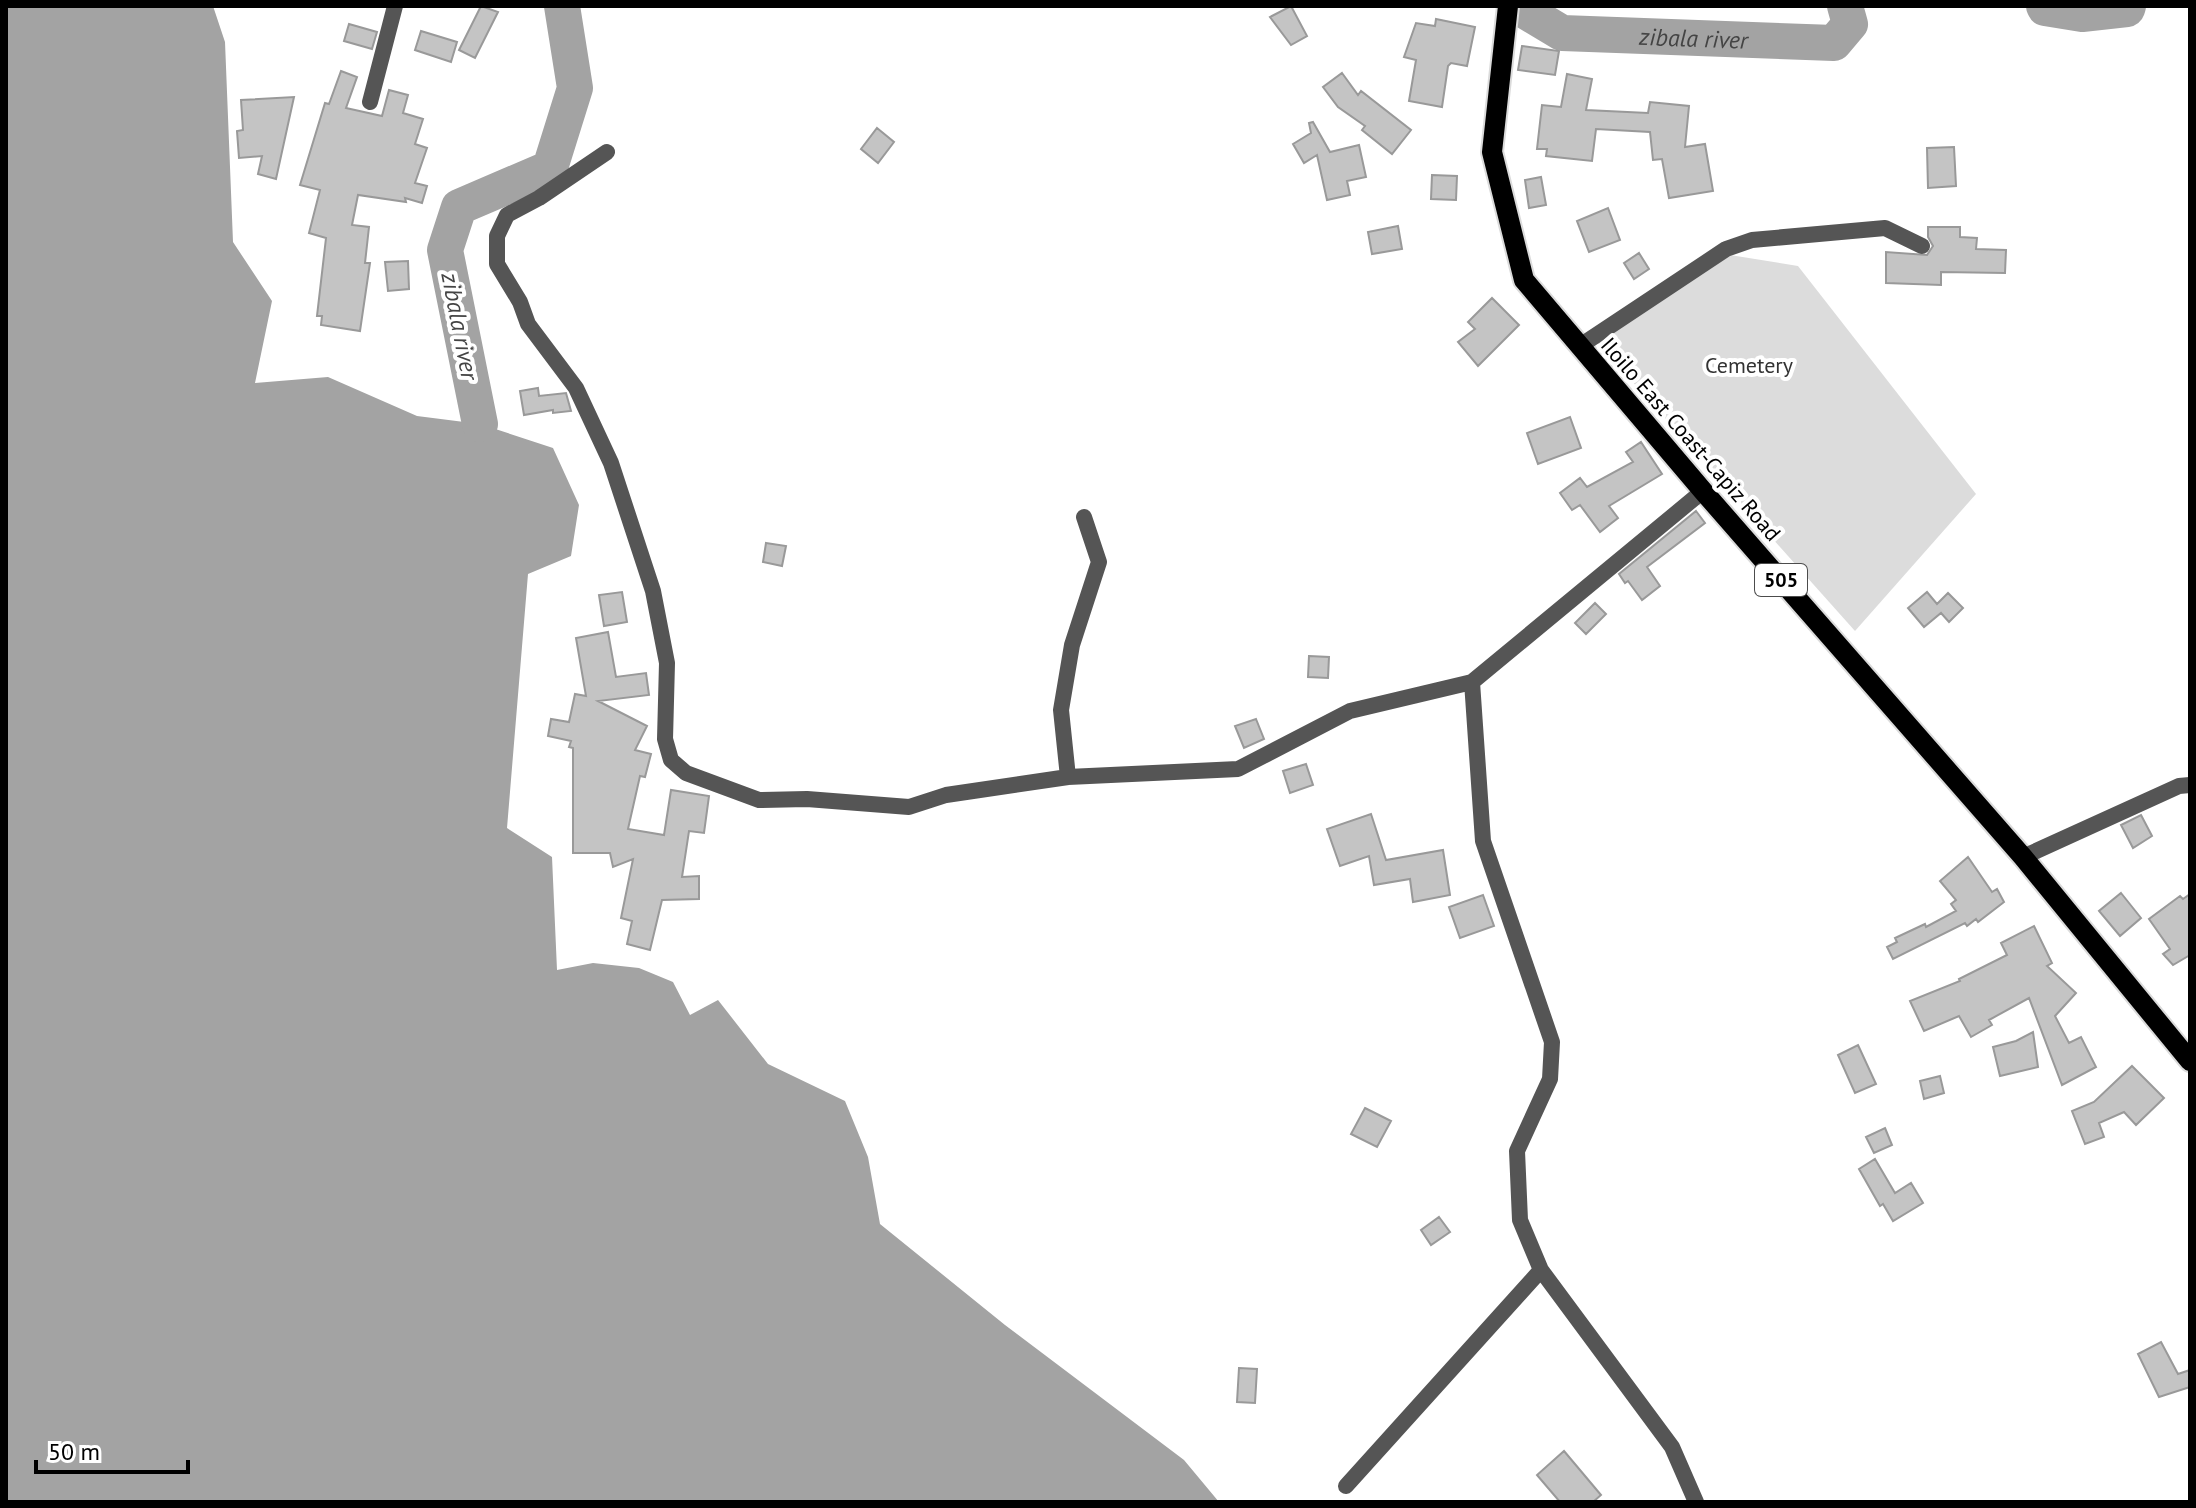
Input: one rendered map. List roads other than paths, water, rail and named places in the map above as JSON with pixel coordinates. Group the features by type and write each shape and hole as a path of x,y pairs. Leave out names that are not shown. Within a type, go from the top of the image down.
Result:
{"main road":[{"name":"Iloilo East Coast-Capiz Road","path":"1508,6 1492,152 1524,280 1703,491 2023,857 2190,1061"}],"street":[{"path":"370,102 395,6"},
{"path":"607,152 539,198 507,215 497,236 497,264 520,302 528,324 576,388 611,463 653,591 667,663 665,739 671,760 686,773 759,800 807,799 909,807 946,795 1068,777 1238,769 1350,711 1472,682 1703,491"},
{"path":"1580,346 1726,249 1752,240 1885,228 1922,246"},
{"path":"1068,777 1061,710 1072,645 1099,562 1084,517"},
{"path":"1472,682 1483,841 1552,1042 1550,1079 1517,1151 1520,1220 1541,1270 1672,1447 1696,1502"},
{"path":"2023,857 2179,786 2190,785"},
{"path":"1346,1486 1541,1270"}],"waterway":[{"name":"zibala river","path":"480,424 445,250 459,207 550,168 575,88 562,6"},
{"name":"zibala river","path":"1517,6 1562,33 1834,43 1850,24 1845,6"},
{"name":"zibala river","path":"2044,6 2082,14 2127,9 2128,6"}],"park label":[{"name":"Cemetery","path":"1749,365"}]}
